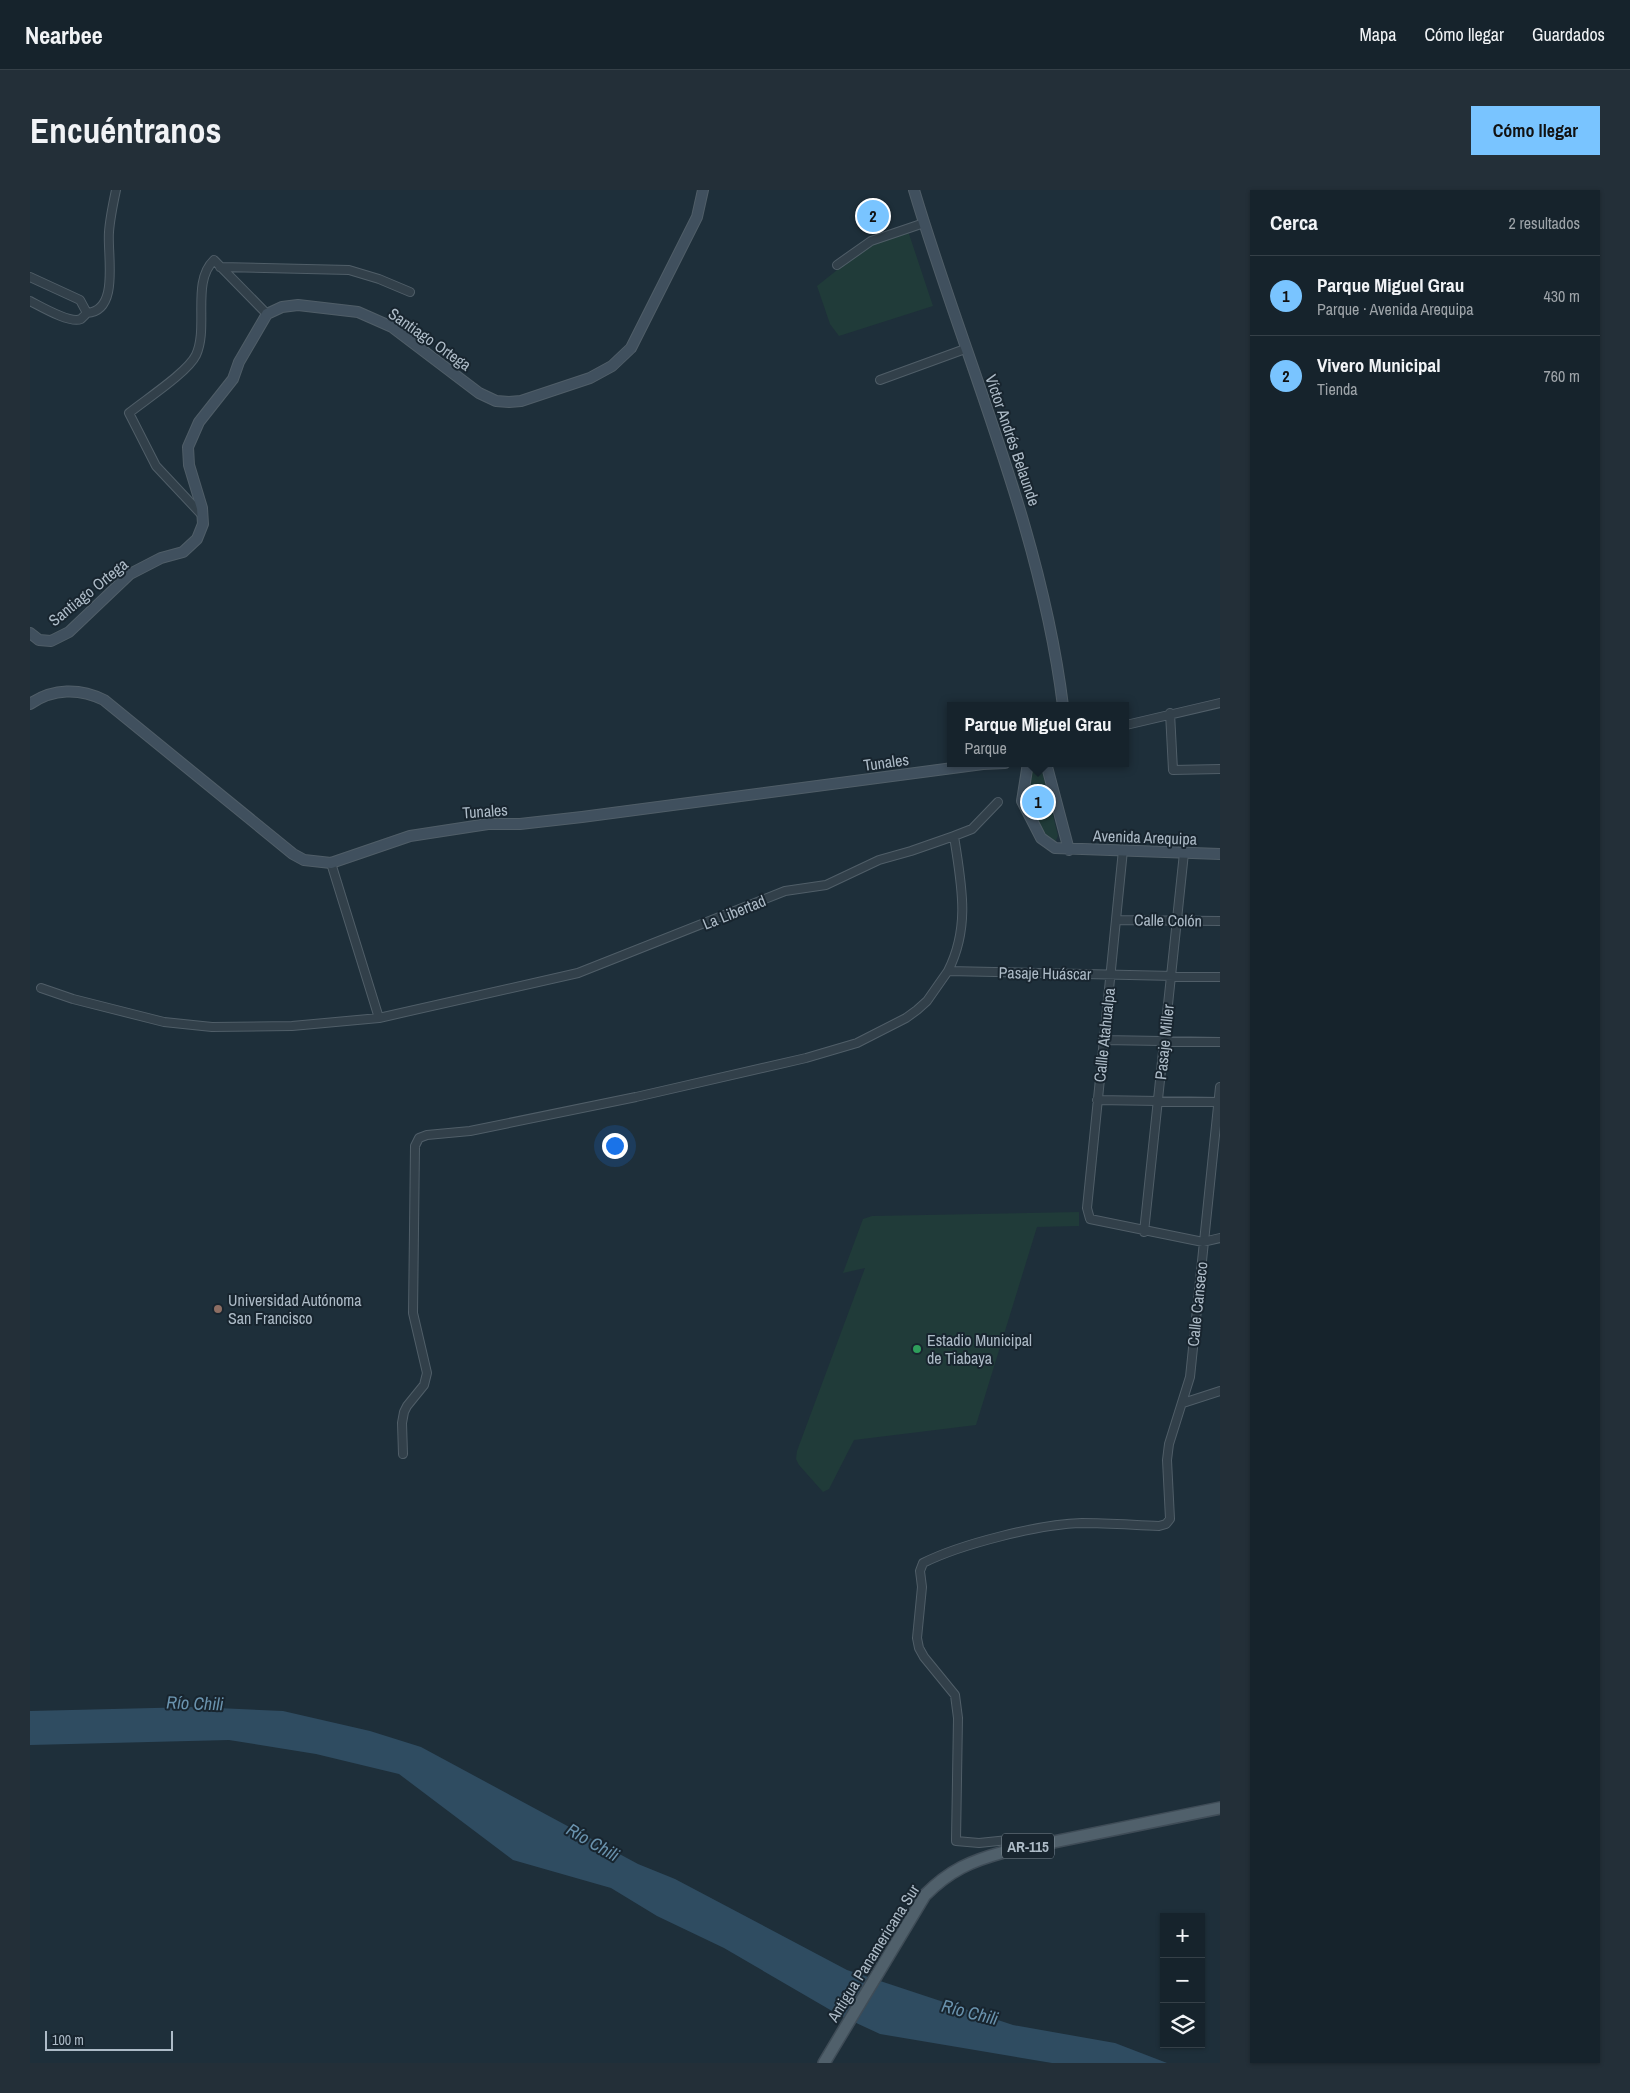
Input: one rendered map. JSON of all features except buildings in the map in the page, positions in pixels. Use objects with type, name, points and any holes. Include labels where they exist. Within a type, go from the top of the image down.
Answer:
[{"type":"main road","name":"Antigua Panamericana Sur","points":[[826,2061],[925,1895],[946,1875],[974,1860],[1039,1844],[1220,1808]]},
{"type":"street","points":[[30,301],[74,320],[81,319],[87,313],[98,310],[106,301],[109,286],[109,232],[116,190]]},
{"type":"street","name":"Santiago Ortega","points":[[30,632],[39,640],[51,641],[68,632],[130,574],[161,558],[183,552],[197,539],[203,524],[189,465],[188,447],[199,422],[233,379],[239,362],[267,314],[282,307],[298,305],[358,312],[392,327],[479,392],[496,401],[521,401],[590,378],[612,366],[631,348],[698,217],[703,190]]},
{"type":"street","name":"Víctor Andrés Belaunde","points":[[914,190],[1028,531],[1060,678],[1063,702]]},
{"type":"street","points":[[837,265],[871,241],[924,224]]},
{"type":"street","points":[[202,515],[156,466],[135,427],[130,413],[183,370],[196,356],[199,343],[203,279],[207,266],[214,260],[267,314]]},
{"type":"street","points":[[220,267],[349,270],[379,279],[410,292]]},
{"type":"street","points":[[30,277],[80,300],[87,313]]},
{"type":"street","points":[[880,380],[966,349]]},
{"type":"street","name":"Tunales","points":[[30,704],[50,694],[66,692],[80,692],[104,700],[293,854],[304,860],[331,863],[410,836],[474,825],[520,824],[582,818],[961,767]]},
{"type":"street","points":[[1129,724],[1220,703]]},
{"type":"street","points":[[1170,714],[1174,770],[1220,770]]},
{"type":"street","name":"Avenida Arequipa","points":[[1027,767],[1022,797],[1041,838],[1054,848],[1220,854]]},
{"type":"street","name":"Avenida Arequipa","points":[[1047,767],[1069,850]]},
{"type":"street","name":"La Libertad","points":[[40,988],[58,995],[164,1022],[212,1027],[292,1026],[379,1018],[578,973],[785,891],[797,888],[826,886],[879,860],[972,830],[998,802]]},
{"type":"street","points":[[403,1454],[402,1423],[404,1412],[424,1385],[427,1373],[414,1313],[415,1146],[419,1138],[427,1135],[470,1130],[636,1097],[806,1058],[857,1043],[906,1018],[927,1001],[948,971],[958,947],[964,910],[954,836]]},
{"type":"street","name":"Callle Atahualpa","points":[[1123,850],[1087,1208],[1090,1219],[1144,1232]]},
{"type":"street","name":"Pasaje Miller","points":[[1144,1232],[1184,852]]},
{"type":"street","points":[[331,863],[379,1018]]},
{"type":"street","name":"Calle Colón","points":[[1116,920],[1220,921]]},
{"type":"street","name":"Pasaje Huáscar","points":[[948,971],[1220,977]]},
{"type":"street","points":[[1103,1040],[1220,1042]]},
{"type":"street","name":"Calle Canseco","points":[[1039,1844],[1018,1839],[979,1843],[956,1841],[958,1718],[955,1695],[924,1658],[919,1648],[917,1638],[922,1587],[920,1571],[923,1563],[981,1542],[1046,1527],[1081,1523],[1159,1526],[1166,1524],[1170,1519],[1167,1460],[1169,1444],[1190,1377],[1220,1087]]},
{"type":"street","points":[[1097,1100],[1219,1102]]},
{"type":"street","points":[[1144,1232],[1203,1242],[1220,1238]]},
{"type":"street","points":[[1183,1403],[1220,1391]]},
{"type":"green space","points":[[908,231],[933,306],[839,336],[830,324],[817,286],[871,243]]},
{"type":"green space","points":[[1034,767],[1042,771],[1058,836],[1055,842],[1047,840],[1025,799],[1029,769]]},
{"type":"green space","name":"Estadio Municipal de Tiabaya","points":[[1079,1212],[1079,1226],[1037,1227],[976,1425],[854,1440],[829,1489],[823,1492],[799,1465],[796,1459],[797,1451],[865,1268],[843,1273],[863,1219],[872,1216]]},
{"type":"water","name":"Río Chili","points":[[195,1707],[283,1711],[370,1731],[421,1747],[638,1864],[675,1879],[847,1970],[1013,2025],[1115,2043],[1167,2063],[1052,2063],[880,2034],[839,2015],[724,1948],[657,1916],[611,1888],[513,1860],[399,1774],[316,1754],[229,1740],[30,1745],[30,1711]]},
{"type":"place","name":"Vivero Municipal","points":[[873,216]]},
{"type":"place","name":"Parque Miguel Grau","points":[[1038,802]]},
{"type":"place","name":"Universidad Autónoma San Francisco","points":[[218,1309]]},
{"type":"place","name":"Estadio Municipal de Tiabaya","points":[[917,1349]]}]
